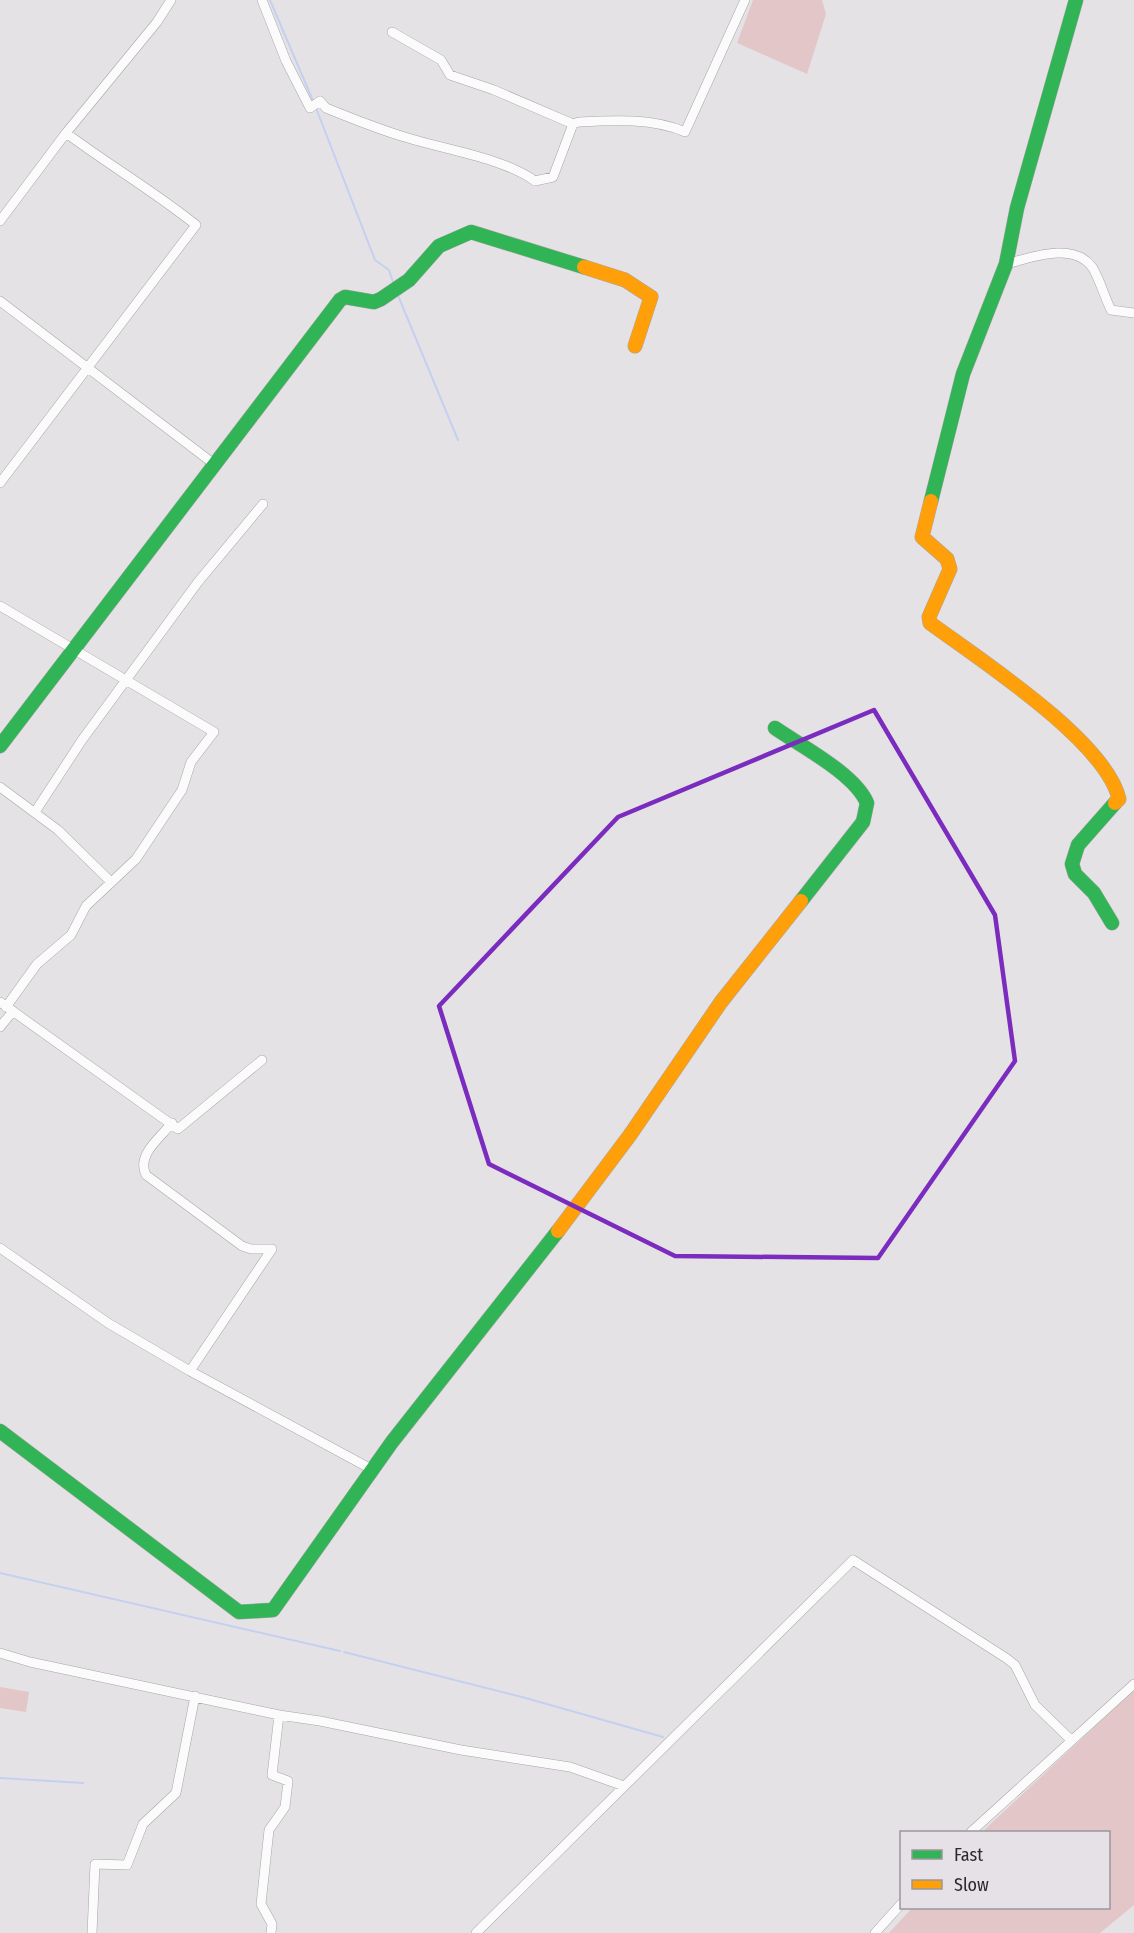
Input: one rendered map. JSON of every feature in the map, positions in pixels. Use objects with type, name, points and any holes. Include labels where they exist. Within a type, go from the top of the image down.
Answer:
[{"type":"street","points":[[0,221],[66,133],[157,22],[171,0]]},
{"type":"street","points":[[262,0],[286,61],[309,108],[320,102],[326,108],[379,129],[524,172],[536,181],[553,177],[573,124]]},
{"type":"street","points":[[392,32],[441,60],[450,75],[494,90],[573,124],[622,121],[672,126],[685,132],[745,0]]},
{"type":"street","points":[[1076,0],[1017,208],[1006,264],[963,374],[922,537],[947,559],[950,569],[928,621],[1066,724],[1116,785],[1119,799],[1078,845],[1072,864],[1075,874],[1094,893],[1112,923]]},
{"type":"street","points":[[0,483],[196,225],[156,194],[111,166],[66,133]]},
{"type":"street","points":[[0,746],[335,303],[345,297],[374,302],[397,289],[419,271],[439,246],[471,232],[625,280],[651,297],[635,346]]},
{"type":"street","points":[[1006,264],[1037,255],[1075,256],[1088,262],[1094,268],[1111,310],[1134,313]]},
{"type":"street","points":[[0,301],[214,464]]},
{"type":"street","points":[[35,812],[82,740],[128,681],[198,582],[263,504]]},
{"type":"street","points":[[0,606],[214,732],[191,762],[182,790],[136,858],[86,906],[71,935],[32,971],[6,1007],[0,1027]]},
{"type":"street","points":[[0,1431],[239,1612],[273,1610],[372,1470],[514,1290],[630,1135],[721,1002],[863,822],[867,805],[862,794],[827,765],[775,728]]},
{"type":"street","points":[[0,787],[80,849],[111,882]]},
{"type":"street","points":[[6,1007],[178,1129],[262,1060]]},
{"type":"street","points":[[172,1123],[144,1156],[143,1168],[147,1175],[242,1246],[251,1249],[272,1249],[190,1371]]},
{"type":"street","points":[[0,1248],[74,1302],[190,1371],[372,1470]]},
{"type":"street","points":[[476,1933],[853,1560],[1015,1665],[1035,1705],[1071,1740]]},
{"type":"street","points":[[0,1653],[30,1662],[279,1715],[320,1721],[461,1750],[570,1767],[624,1786]]},
{"type":"street","points":[[974,1831],[1134,1684]]},
{"type":"street","points":[[93,1933],[95,1864],[127,1865],[143,1824],[176,1794],[195,1696]]},
{"type":"street","points":[[271,1933],[272,1924],[261,1904],[268,1830],[285,1807],[288,1781],[272,1775],[279,1715]]},
{"type":"street","points":[[875,1933],[900,1905]]},
{"type":"highlighted area","points":[[874,710],[995,915],[1015,1061],[878,1258],[675,1256],[489,1164],[439,1006],[618,817]]},
{"type":"shaded area","points":[[753,0],[822,0],[826,14],[807,74],[737,43]]},
{"type":"shaded area","points":[[0,1687],[29,1692],[26,1712],[0,1708]]},
{"type":"shaded area","points":[[1134,1690],[1134,1905],[1100,1933],[889,1933],[911,1909],[1110,1909],[1110,1831],[983,1831]]},
{"type":"waterway","points":[[270,0],[314,103]]},
{"type":"waterway","points":[[316,108],[375,260],[389,270],[394,285]]},
{"type":"waterway","points":[[397,293],[458,440]]},
{"type":"waterway","points":[[0,1573],[340,1651]]},
{"type":"waterway","points":[[344,1652],[522,1697],[663,1737]]},
{"type":"waterway","points":[[0,1778],[83,1783]]},
{"type":"traffic: fast","points":[[931,501],[963,374],[1006,264],[1017,208],[1076,0]]},
{"type":"traffic: fast","points":[[0,746],[340,300],[345,297],[374,302],[381,299],[409,280],[439,246],[471,232],[584,267]]},
{"type":"traffic: fast","points":[[775,728],[839,771],[861,792],[867,803],[863,822],[801,901]]},
{"type":"traffic: fast","points":[[1112,923],[1094,893],[1075,874],[1072,864],[1078,845],[1115,803]]},
{"type":"traffic: fast","points":[[0,1431],[239,1612],[273,1610],[392,1442],[558,1231]]},
{"type":"traffic: slow","points":[[584,267],[625,280],[651,297],[635,346]]},
{"type":"traffic: slow","points":[[931,501],[922,537],[947,559],[950,569],[929,617],[930,623],[1008,679],[1066,727],[1091,752],[1109,776],[1119,799],[1115,803]]},
{"type":"traffic: slow","points":[[558,1231],[630,1135],[721,1002],[801,901]]}]
